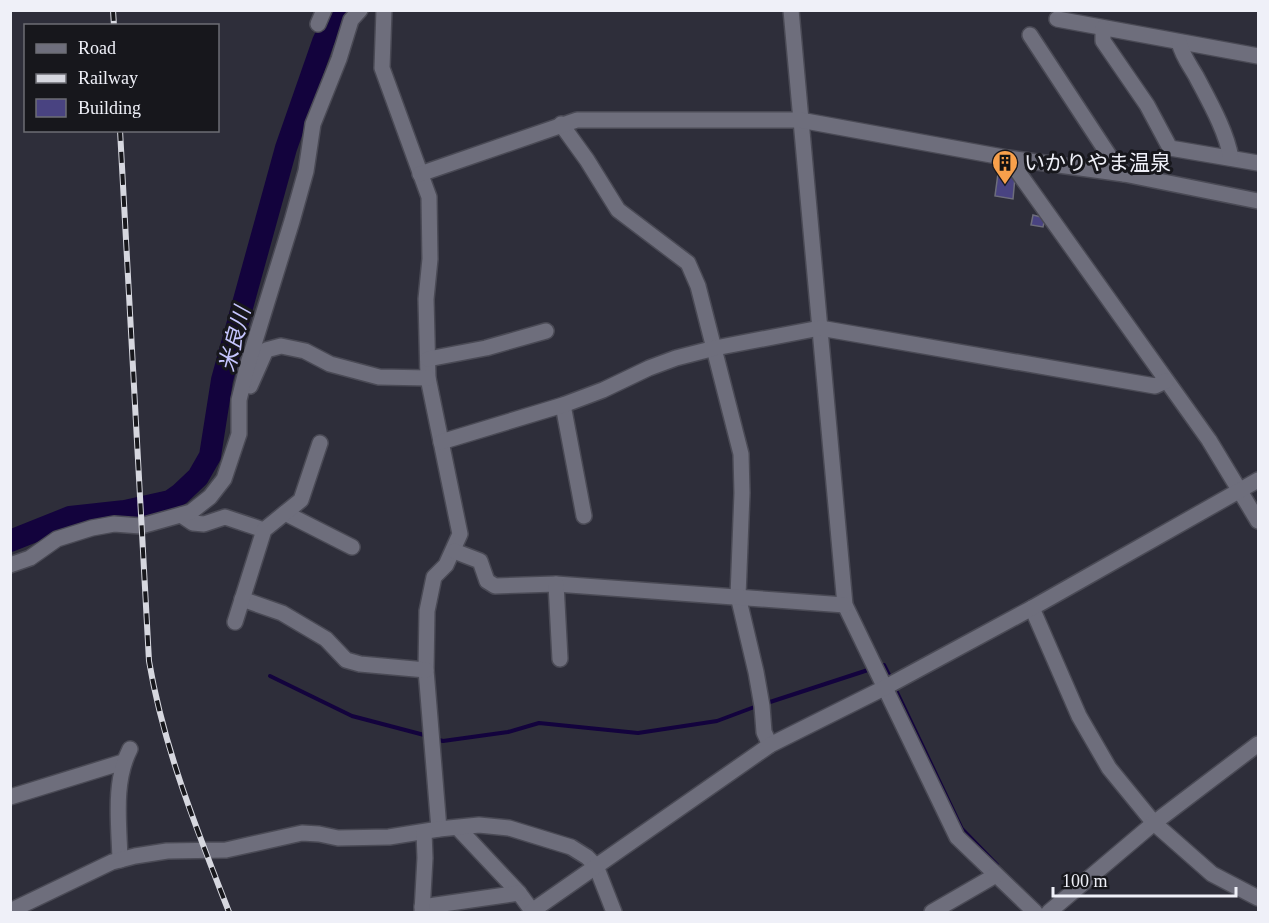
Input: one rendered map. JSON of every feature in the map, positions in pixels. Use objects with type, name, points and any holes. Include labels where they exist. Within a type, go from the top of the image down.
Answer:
[{"type":"street","points":[[10,565],[30,558],[57,539],[92,528],[114,524],[141,526],[191,512],[210,498],[224,479],[239,434],[239,400],[256,333],[284,251],[306,171],[313,124],[339,59],[351,20],[360,10]]},
{"type":"street","points":[[384,10],[382,68],[429,197],[430,259],[426,299],[428,378],[460,534],[446,565],[434,577],[426,611],[426,670],[439,829]]},
{"type":"street","points":[[791,10],[845,605],[957,837],[1035,912]]},
{"type":"street","points":[[1057,19],[1258,56]]},
{"type":"street","points":[[1103,28],[1103,41],[1147,105],[1170,148],[1258,163]]},
{"type":"street","points":[[1030,35],[1112,160],[1124,174]]},
{"type":"street","points":[[1179,42],[1182,55],[1194,74],[1228,143],[1231,158]]},
{"type":"street","points":[[420,174],[578,120],[800,120],[1008,158],[1124,174],[1258,201]]},
{"type":"street","points":[[561,124],[618,210],[688,262],[698,286],[741,454],[742,493],[738,596],[756,672],[764,732],[770,745]]},
{"type":"street","points":[[1008,158],[1209,440],[1258,521]]},
{"type":"street","points":[[441,442],[563,405],[676,358],[715,348],[820,328],[1155,386],[1166,381]]},
{"type":"street","points":[[428,359],[486,348],[546,332]]},
{"type":"street","points":[[239,400],[252,382],[266,350],[281,346],[305,351],[330,364],[379,376],[428,378]]},
{"type":"street","points":[[563,405],[584,516]]},
{"type":"street","points":[[235,622],[264,530],[302,500],[320,443]]},
{"type":"street","points":[[458,828],[519,893],[532,912],[770,745],[884,688],[1032,608],[1258,480]]},
{"type":"street","points":[[285,513],[352,547]]},
{"type":"street","points":[[182,515],[194,523],[204,524],[225,517],[264,530]]},
{"type":"street","points":[[454,551],[480,561],[487,580],[495,586],[556,584],[845,605]]},
{"type":"street","points":[[556,584],[560,659]]},
{"type":"street","points":[[242,599],[282,613],[326,639],[346,660],[360,664],[426,670]]},
{"type":"street","points":[[1032,608],[1079,716],[1109,768],[1154,824],[1212,874],[1258,898]]},
{"type":"street","points":[[1049,912],[1154,824],[1258,744]]},
{"type":"street","points":[[10,797],[126,756],[118,800],[120,860]]},
{"type":"street","points":[[10,911],[120,860],[167,851],[226,850],[302,833],[338,838],[389,837],[479,825],[509,828],[571,847],[587,857],[596,866],[614,912]]},
{"type":"street","points":[[424,832],[422,910],[519,893]]},
{"type":"street","points":[[932,912],[996,875]]},
{"type":"building","name":"いかりやま温泉","points":[[999,166],[1009,168],[1015,177],[1013,199],[995,196]]},
{"type":"building","points":[[1033,215],[1045,218],[1043,227],[1031,225]]},
{"type":"waterway","name":"米良川","points":[[10,541],[70,517],[125,511],[170,501],[198,477],[210,456],[222,380],[286,148],[323,42],[338,10]]},
{"type":"waterway","points":[[878,667],[884,665],[891,679]]},
{"type":"waterway","points":[[767,703],[871,669]]},
{"type":"waterway","points":[[270,676],[352,716],[428,736]]},
{"type":"waterway","points":[[894,686],[962,829],[997,865]]},
{"type":"waterway","points":[[435,739],[443,741],[508,732],[539,723],[638,733],[717,721],[757,706]]},
{"type":"railway","points":[[113,10],[114,24]]},
{"type":"railway","points":[[120,132],[149,661],[155,694],[172,757],[229,912]]},
{"type":"place","name":"いかりやま温泉","points":[[1005,186]]}]
